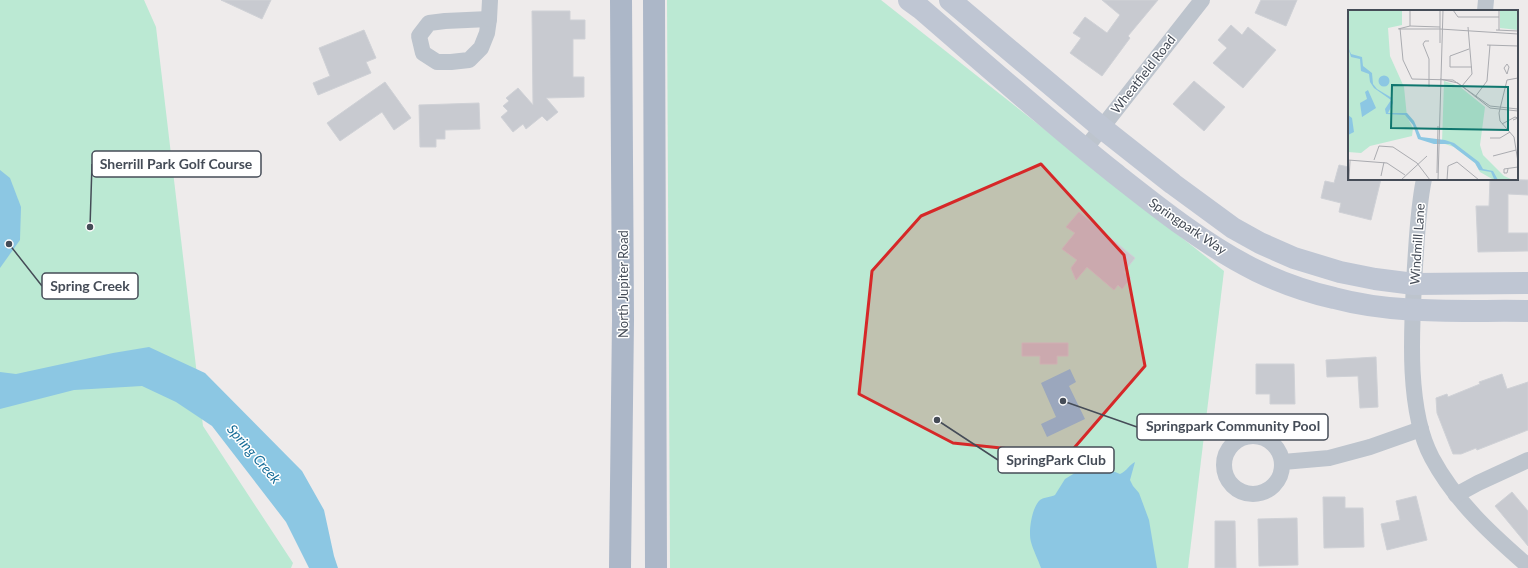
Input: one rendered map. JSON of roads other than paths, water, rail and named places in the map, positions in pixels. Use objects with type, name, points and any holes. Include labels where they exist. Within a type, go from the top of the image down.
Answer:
[{"type":"main road","name":"North Jupiter Road","points":[[620,568],[623,320],[621,0]]},
{"type":"main road","points":[[654,0],[656,568]]},
{"type":"main road","points":[[623,320],[654,320]]},
{"type":"street","points":[[489,20],[490,0]]},
{"type":"street","name":"Springpark Way","points":[[950,0],[1102,128],[1173,184],[1233,228],[1260,243],[1294,258],[1340,272],[1375,279],[1414,284],[1528,283]]},
{"type":"street","name":"Wheatfield Road","points":[[1085,149],[1202,0]]},
{"type":"street","points":[[1485,10],[1486,0]]},
{"type":"street","name":"Springpark Way","points":[[918,3],[1085,149],[1159,207],[1194,232],[1257,271],[1295,287],[1335,299],[1372,306],[1412,310],[1528,311]]},
{"type":"street","name":"Windmill Lane","points":[[1424,180],[1419,201],[1412,310],[1413,388],[1421,429],[1431,457],[1456,495],[1483,525],[1528,566]]},
{"type":"street","points":[[1283,462],[1306,461],[1336,456],[1370,447],[1421,429]]},
{"type":"street","points":[[1456,495],[1528,460]]},
{"type":"water","points":[[0,170],[10,178],[21,207],[20,240],[0,268]]},
{"type":"water","points":[[149,347],[205,373],[302,471],[324,510],[338,568],[309,568],[286,522],[212,426],[176,402],[142,386],[74,390],[0,409],[0,372],[16,374],[113,353]]},
{"type":"water","points":[[1070,369],[1076,382],[1069,386],[1085,419],[1047,437],[1041,424],[1056,417],[1041,383]]},
{"type":"water","points":[[1135,462],[1130,480],[1139,493],[1149,520],[1157,568],[1041,568],[1030,537],[1031,520],[1037,503],[1043,498],[1055,495],[1065,479],[1088,465],[1098,465],[1120,474]]},
{"type":"place","name":"Sherrill Park Golf Course","points":[[90,227]]},
{"type":"place","name":"Spring Creek","points":[[9,244]]},
{"type":"place","name":"Springpark Community Pool","points":[[1063,401]]},
{"type":"place","name":"SpringPark Club","points":[[937,420]]}]
